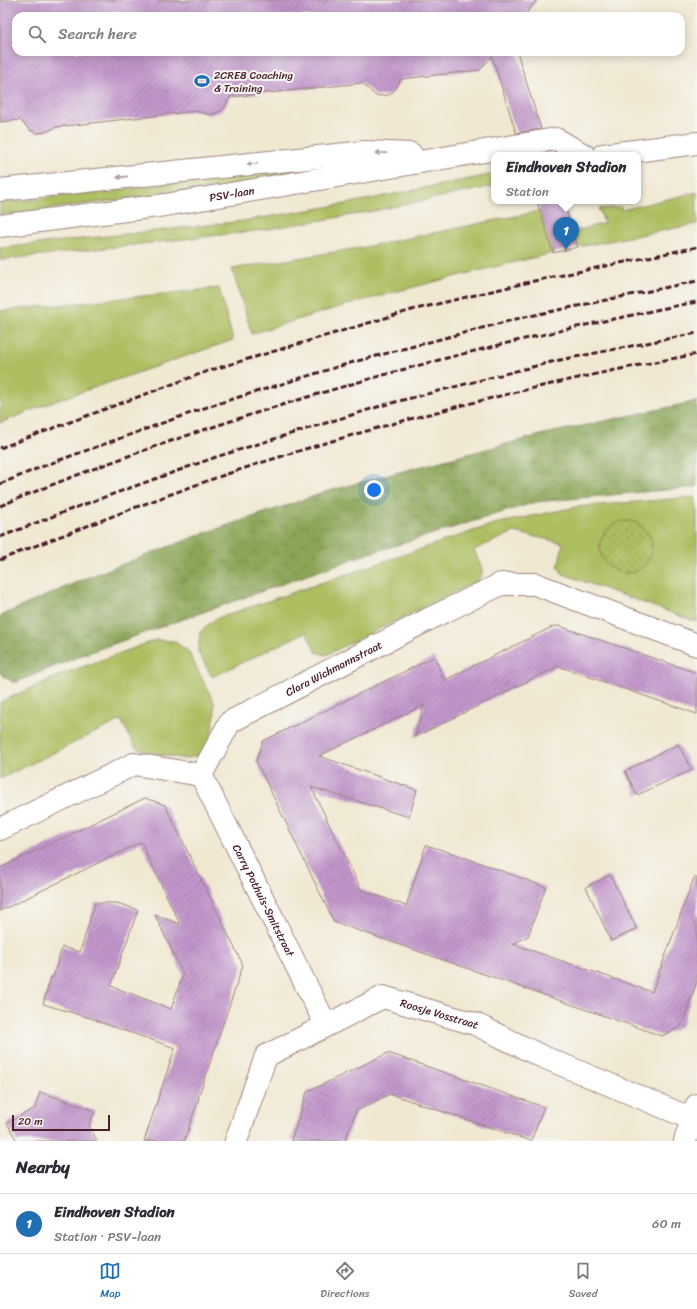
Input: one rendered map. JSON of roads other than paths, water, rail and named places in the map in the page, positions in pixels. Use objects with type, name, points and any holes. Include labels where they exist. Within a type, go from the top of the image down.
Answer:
[{"type":"street","name":"PSV-laan","points":[[0,226],[165,205],[556,139],[579,152]]},
{"type":"street","points":[[626,152],[697,143]]},
{"type":"street","name":"PSV-laan","points":[[0,190],[365,152],[462,155]]},
{"type":"street","name":"Clara Wichmannstraat","points":[[201,774],[230,722],[427,620],[501,584],[535,584],[697,645]]},
{"type":"street","points":[[0,829],[134,764],[201,774]]},
{"type":"street","name":"Carry Pothuis-Smitstraat","points":[[201,774],[326,1025]]},
{"type":"street","name":"Roosje Vosstraat","points":[[236,1141],[266,1056],[383,997],[475,1024],[541,1056],[695,1115]]},
{"type":"street","points":[[685,1141],[695,1115]]},
{"type":"railway","points":[[0,448],[208,371],[412,310],[534,281],[697,247]]},
{"type":"railway","points":[[0,484],[46,465],[210,406],[350,363],[520,318],[697,281]]},
{"type":"railway","points":[[0,506],[95,468],[143,451],[240,418],[338,388],[549,333],[697,302]]},
{"type":"railway","points":[[0,537],[77,507],[216,457],[384,405],[555,361],[697,333]]},
{"type":"railway","points":[[0,560],[194,486],[306,449],[416,417],[528,389],[697,354]]},
{"type":"place","name":"2CRE8 Coaching & Training","points":[[202,81]]},
{"type":"place","name":"Eindhoven Stadion","points":[[566,250]]}]
